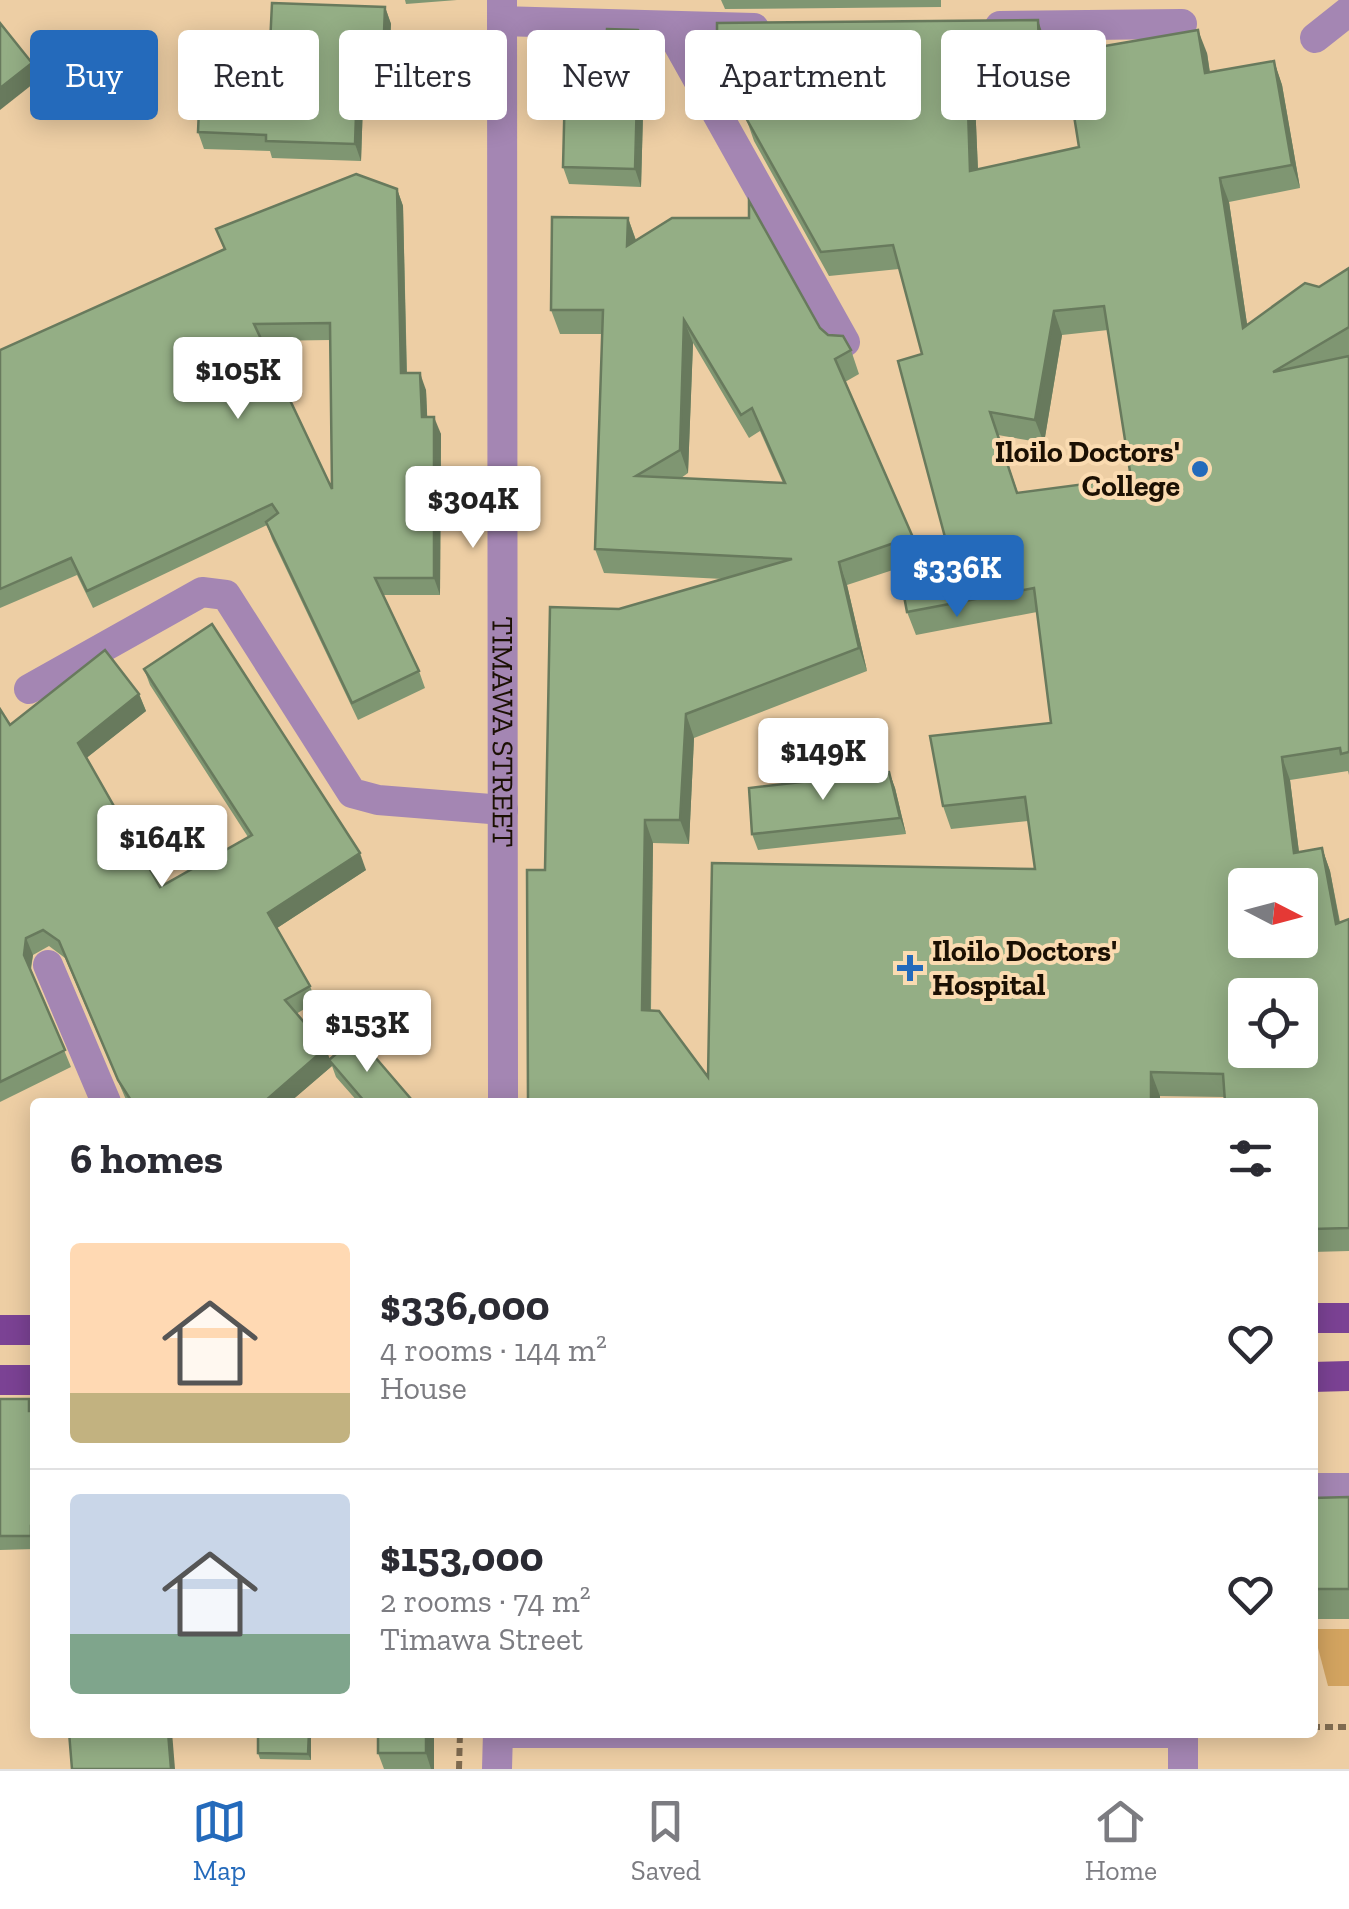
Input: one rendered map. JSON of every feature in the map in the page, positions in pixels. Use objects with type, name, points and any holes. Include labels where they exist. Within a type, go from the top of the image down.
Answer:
[{"type":"main road","points":[[1318,1318],[1349,1318]]},
{"type":"main road","points":[[0,1330],[30,1330]]},
{"type":"main road","points":[[1318,1377],[1349,1376]]},
{"type":"main road","points":[[0,1380],[30,1380]]},
{"type":"street","points":[[502,11],[668,28],[787,27]]},
{"type":"street","name":"TIMAWA STREET","points":[[502,11],[503,1098]]},
{"type":"street","points":[[1315,38],[1349,11]]},
{"type":"street","points":[[965,26],[1182,24]]},
{"type":"street","points":[[668,28],[845,342]]},
{"type":"street","points":[[29,689],[202,592],[216,590],[226,595],[352,792],[378,800],[503,810]]},
{"type":"street","points":[[48,966],[104,1098]]},
{"type":"street","points":[[1318,1488],[1349,1488]]},
{"type":"street","points":[[497,1769],[498,1738]]},
{"type":"street","points":[[1183,1738],[1183,1769]]},
{"type":"path","points":[[1318,1727],[1349,1727]]},
{"type":"path","points":[[459,1769],[460,1738]]},
{"type":"shaded area","points":[[1318,1629],[1349,1629],[1349,1686],[1328,1686],[1318,1648]]},
{"type":"building","points":[[272,3],[385,7],[384,30],[339,30],[339,120],[356,120],[355,144],[266,141],[266,135],[198,132],[199,120],[319,120],[319,30],[271,30]]},
{"type":"building","points":[[1038,20],[1038,30],[941,30],[941,120],[968,120],[970,171],[1079,147],[1075,120],[1106,120],[1106,46],[1198,30],[1205,73],[1274,61],[1292,165],[1220,178],[1243,328],[1305,283],[1319,287],[1349,268],[1349,327],[1273,372],[1349,356],[1349,752],[1341,754],[1340,748],[1282,757],[1294,853],[1322,848],[1336,924],[1349,919],[1349,1228],[1318,1229],[1318,1098],[1225,1098],[1223,1074],[1151,1072],[1151,1098],[528,1098],[527,870],[545,870],[550,607],[619,609],[792,559],[595,549],[603,310],[551,310],[552,217],[628,218],[627,246],[672,218],[749,218],[749,201],[820,328],[828,335],[843,336],[851,350],[835,359],[925,565],[950,556],[898,361],[922,354],[893,245],[821,252],[747,120],[921,120],[921,30],[717,30],[717,23]],"holes":[[[1104,306],[1131,478],[1017,493],[990,412],[1035,420],[1054,311]],[[684,320],[741,415],[752,408],[785,483],[636,476],[680,450]],[[894,543],[907,612],[1034,588],[1051,723],[930,736],[943,806],[1025,797],[1035,869],[712,863],[708,1077],[659,1011],[642,1010],[645,820],[680,820],[686,714],[859,648],[839,562]]]},
{"type":"building","points":[[0,23],[30,65],[0,88]]},
{"type":"building","points":[[564,120],[636,120],[635,169],[563,167]]},
{"type":"building","points":[[356,174],[397,189],[401,373],[420,373],[422,417],[434,417],[434,578],[375,578],[419,671],[352,703],[266,522],[278,513],[272,504],[87,591],[71,558],[0,589],[0,350],[225,249],[216,229]],"holes":[[[330,323],[332,489],[254,324]]]},
{"type":"building","points":[[212,624],[360,853],[268,913],[310,986],[285,1000],[326,1048],[269,1098],[129,1098],[118,1080],[59,941],[43,930],[26,938],[24,955],[65,1050],[0,1082],[0,709],[10,725],[105,650],[139,694],[78,743],[160,887],[252,835],[144,669]]},
{"type":"building","points":[[889,772],[900,818],[752,834],[749,788]]},
{"type":"building","points":[[357,1036],[410,1098],[362,1098],[329,1060]]},
{"type":"building","points":[[0,1399],[29,1399],[30,1536],[0,1536]]},
{"type":"building","points":[[1349,1497],[1349,1589],[1318,1589],[1318,1498]]},
{"type":"building","points":[[69,1738],[168,1738],[171,1769],[72,1769]]},
{"type":"building","points":[[258,1738],[309,1738],[308,1754],[258,1753]]},
{"type":"building","points":[[378,1738],[426,1738],[426,1753],[378,1753]]},
{"type":"place","name":"Iloilo Doctors' College","points":[[1200,469]]},
{"type":"place","name":"Iloilo Doctors' Hospital","points":[[910,968]]}]
